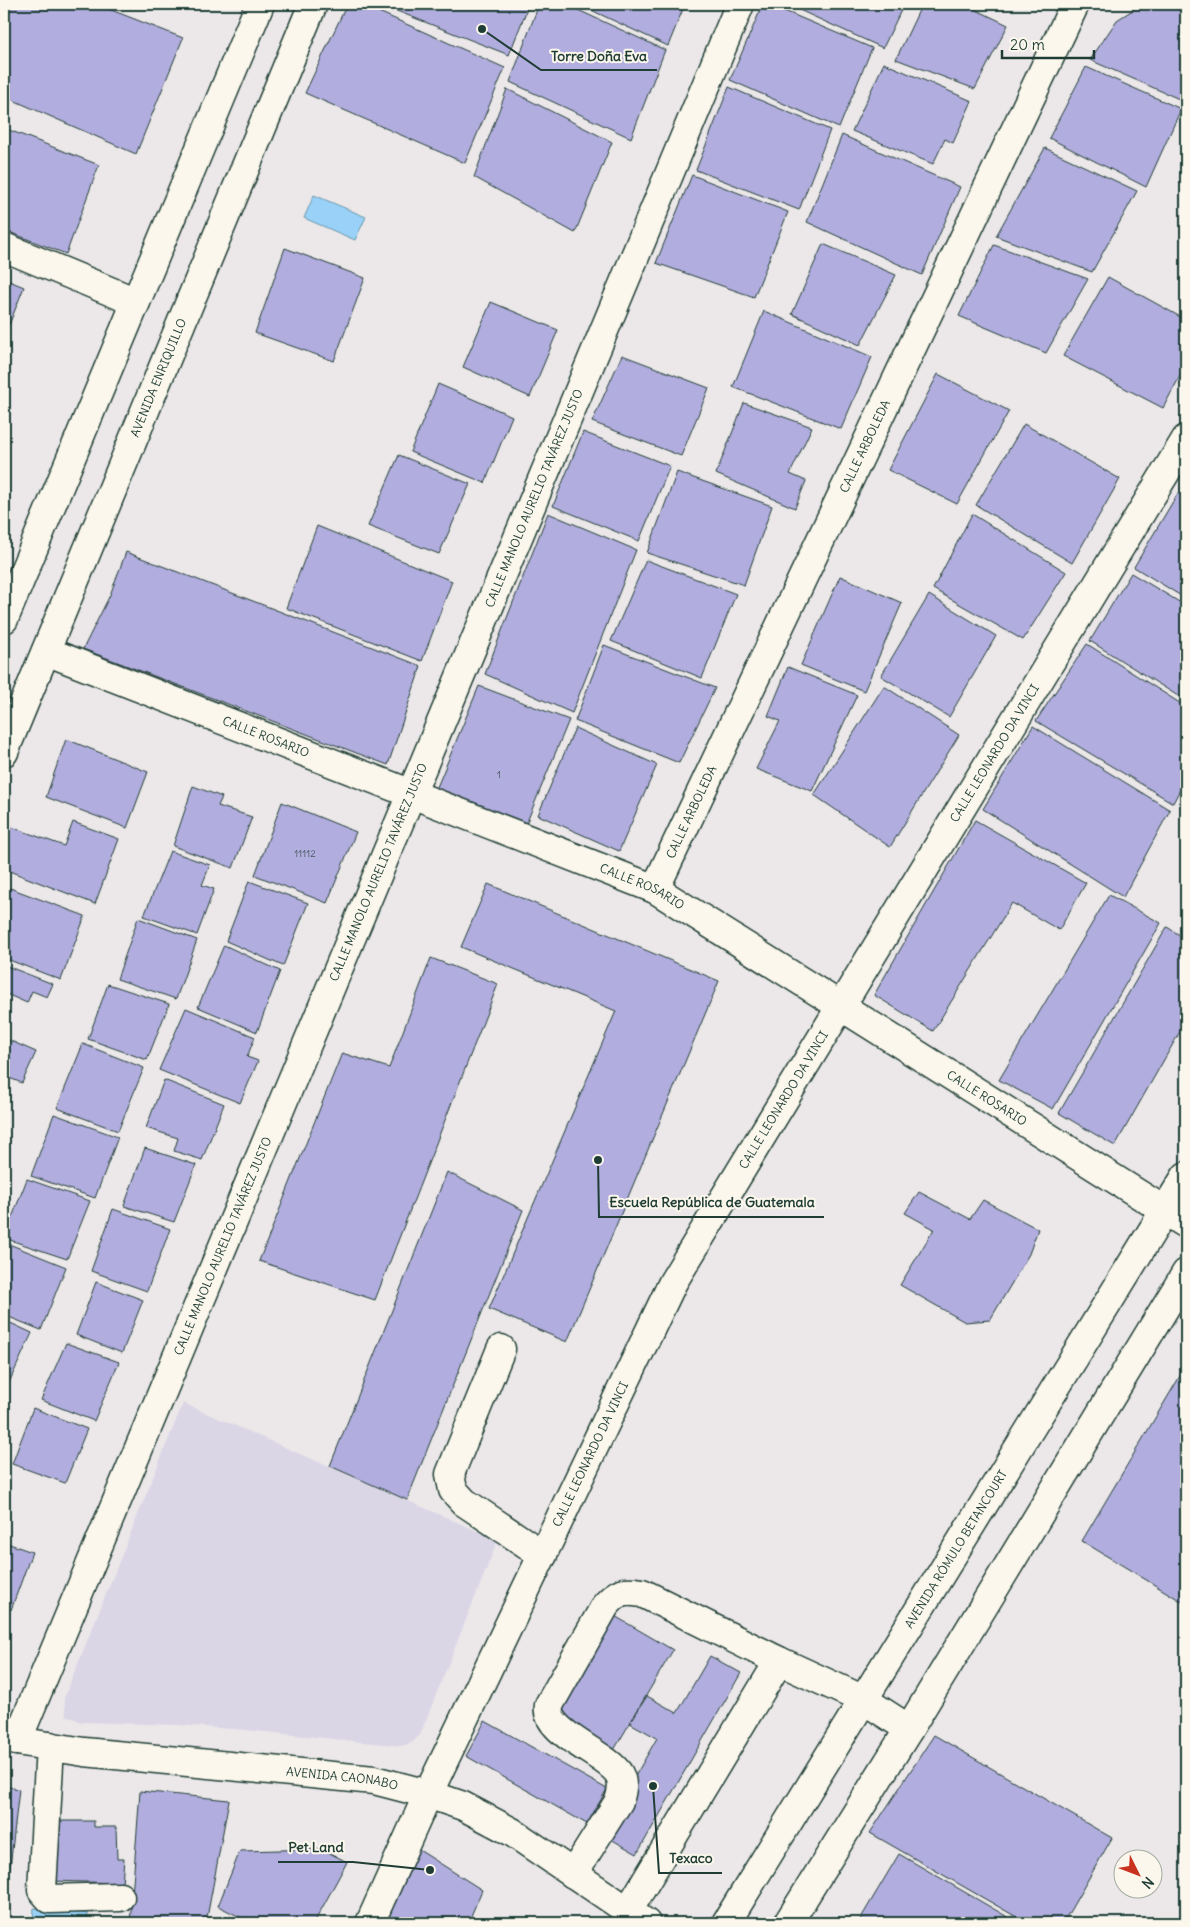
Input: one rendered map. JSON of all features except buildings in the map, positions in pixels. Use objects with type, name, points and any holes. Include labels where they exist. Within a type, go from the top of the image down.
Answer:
[{"type":"street","points":[[4,619],[260,4]]},
{"type":"street","name":"AVENIDA ENRIQUILLO","points":[[4,752],[313,4]]},
{"type":"street","name":"CALLE MANOLO AURELIO TAVÁREZ JUSTO","points":[[10,1739],[412,793],[740,4]]},
{"type":"street","name":"CALLE ARBOLEDA","points":[[655,889],[1075,4]]},
{"type":"street","points":[[4,247],[136,302]]},
{"type":"street","name":"CALLE LEONARDO DA VINCI","points":[[370,1923],[428,1794],[673,1282],[1186,439]]},
{"type":"street","name":"CALLE ROSARIO","points":[[46,651],[655,889],[1176,1217]]},
{"type":"street","name":"AVENIDA RÓMULO BETANCOURT","points":[[726,1923],[864,1700],[1176,1217],[1186,1176]]},
{"type":"street","points":[[788,1923],[909,1729],[1186,1272]]},
{"type":"street","points":[[501,1349],[450,1474],[453,1490],[464,1502],[543,1555]]},
{"type":"street","points":[[573,1874],[619,1801],[622,1789],[621,1779],[610,1765],[560,1729],[551,1720],[548,1711],[549,1705],[605,1606],[614,1596],[626,1590],[642,1593],[779,1661],[864,1700],[909,1729]]},
{"type":"street","points":[[637,1917],[779,1661]]},
{"type":"street","name":"AVENIDA CAONABO","points":[[10,1739],[84,1752],[374,1780],[428,1794],[463,1806],[512,1832],[637,1917]]},
{"type":"street","points":[[50,1746],[42,1890],[50,1899],[120,1897]]},
{"type":"shaded area","points":[[183,1403],[498,1540],[420,1735],[412,1743],[401,1746],[245,1730],[178,1725],[81,1722],[66,1715],[64,1698]]},
{"type":"water","points":[[314,195],[366,217],[355,240],[304,218]]},
{"type":"water","points":[[34,1908],[88,1914],[88,1923],[33,1923]]},
{"type":"place","name":"Torre Doña Eva","points":[[482,29]]},
{"type":"place","name":"Escuela República de Guatemala","points":[[598,1160]]},
{"type":"place","name":"Texaco","points":[[653,1786]]},
{"type":"place","name":"Pet Land","points":[[430,1870]]}]
